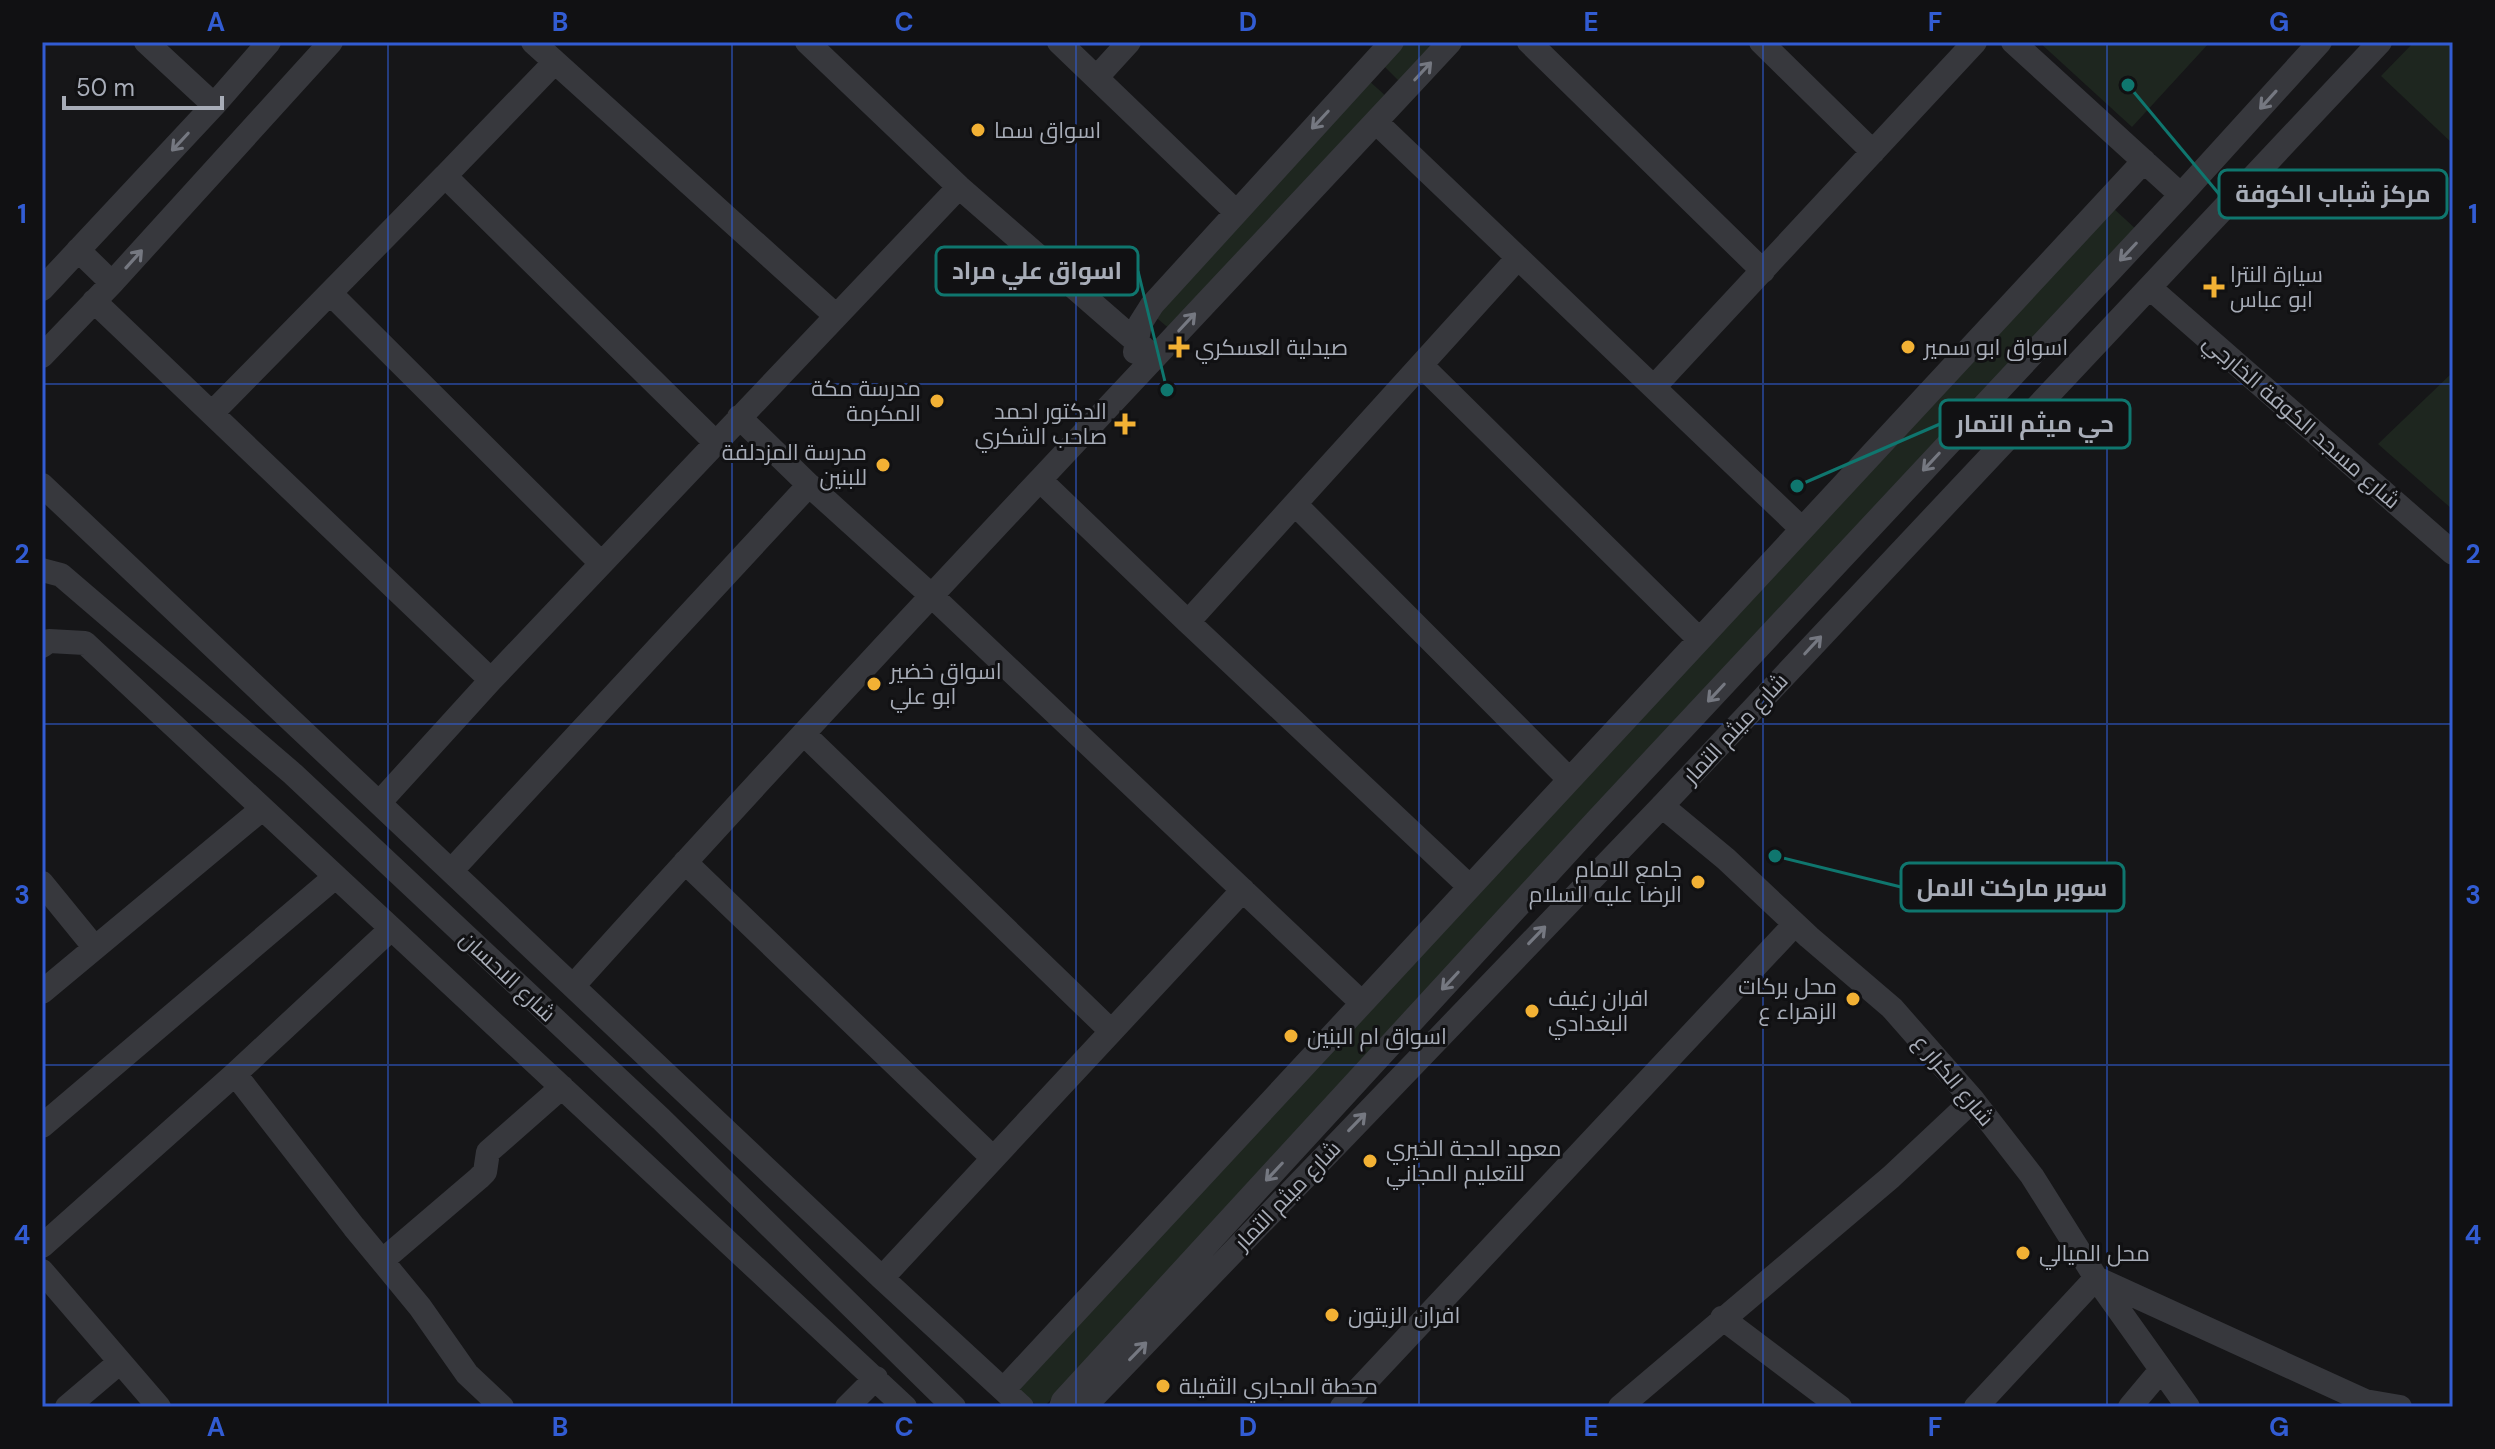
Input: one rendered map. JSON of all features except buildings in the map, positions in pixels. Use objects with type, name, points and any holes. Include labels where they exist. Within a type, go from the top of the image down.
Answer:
[{"type":"street","points":[[146,42],[214,105]]},
{"type":"street","points":[[42,289],[269,42]]},
{"type":"street","points":[[42,356],[331,42]]},
{"type":"street","points":[[533,42],[835,315]]},
{"type":"street","points":[[807,42],[959,187],[1145,349]]},
{"type":"street","points":[[1059,42],[1235,211]]},
{"type":"street","points":[[1097,77],[1129,42]]},
{"type":"street","points":[[1145,349],[1140,324],[1152,305],[1392,42]]},
{"type":"street","points":[[574,985],[1134,378],[1145,349],[1376,122],[1450,42]]},
{"type":"street","points":[[1529,42],[1763,271]]},
{"type":"street","points":[[1761,42],[1873,152]]},
{"type":"street","points":[[1654,387],[1975,42]]},
{"type":"street","points":[[2013,42],[2181,195]]},
{"type":"street","name":"شارع ميثم التمار","points":[[1061,1407],[1074,1389],[1597,820],[2320,42]]},
{"type":"street","name":"شارع ميثم التمار","points":[[1084,1407],[1662,806],[2380,42]]},
{"type":"street","points":[[213,412],[555,62]]},
{"type":"street","points":[[1369,66],[1399,97]]},
{"type":"street","points":[[1376,122],[1802,529]]},
{"type":"street","points":[[1004,1389],[2144,161]]},
{"type":"street","points":[[445,176],[715,442]]},
{"type":"street","points":[[380,802],[601,563],[959,187]]},
{"type":"street","points":[[78,250],[112,283]]},
{"type":"street","points":[[1188,622],[1517,259]]},
{"type":"street","name":"شارع مسجد الكوفة الخارجي","points":[[2150,288],[2453,553]]},
{"type":"street","points":[[330,293],[601,563]]},
{"type":"street","points":[[94,301],[491,680]]},
{"type":"street","points":[[1421,365],[1699,639]]},
{"type":"street","points":[[739,417],[1362,1003]]},
{"type":"street","points":[[1041,481],[1470,887]]},
{"type":"street","points":[[42,485],[1022,1407]]},
{"type":"street","points":[[452,870],[809,485]]},
{"type":"street","points":[[1295,504],[1569,779]]},
{"type":"street","name":"شارع الاحسان","points":[[42,570],[61,575],[293,774],[661,1119],[954,1407]]},
{"type":"street","points":[[42,646],[49,641],[85,643],[905,1407]]},
{"type":"street","points":[[804,734],[1111,1031]]},
{"type":"street","name":"شارع الكرار ع","points":[[1662,806],[1726,859],[1892,1008],[1973,1100],[2032,1176],[2096,1278],[2188,1407]]},
{"type":"street","points":[[42,992],[262,809]]},
{"type":"street","points":[[685,862],[993,1158]]},
{"type":"street","points":[[42,1126],[335,877]]},
{"type":"street","points":[[42,883],[95,948]]},
{"type":"street","points":[[882,1278],[1243,890]]},
{"type":"street","points":[[1342,1407],[1795,924]]},
{"type":"street","points":[[42,1246],[235,1074],[391,929]]},
{"type":"street","points":[[235,1074],[383,1260],[467,1374],[502,1407]]},
{"type":"street","points":[[383,1260],[479,1178],[485,1172],[488,1152],[562,1087]]},
{"type":"street","points":[[1620,1407],[1891,1177],[1973,1100]]},
{"type":"street","points":[[42,1271],[159,1407]]},
{"type":"street","points":[[1988,1403],[2096,1278],[2365,1401],[2400,1407]]},
{"type":"street","points":[[1722,1318],[1840,1407]]},
{"type":"street","points":[[67,1407],[120,1362]]},
{"type":"street","points":[[2130,1407],[2161,1370]]},
{"type":"street","points":[[847,1407],[876,1378]]},
{"type":"shaded area","points":[[1401,42],[1442,42],[1402,84],[1381,63]]},
{"type":"shaded area","points":[[2039,42],[2210,42],[2132,127]]},
{"type":"shaded area","points":[[2414,42],[2453,42],[2453,144],[2381,76]]},
{"type":"shaded area","points":[[1367,79],[1387,97],[1172,331],[1152,314]]},
{"type":"shaded area","points":[[2112,207],[2138,231],[1044,1407],[1038,1407],[1015,1386]]},
{"type":"shaded area","points":[[2453,372],[2453,510],[2378,444]]},
{"type":"place","name":"مركز شباب الكوفة","points":[[2128,85]]},
{"type":"place","name":"اسواق سما","points":[[978,130]]},
{"type":"place","name":"سيارة النترا ابو عباس","points":[[2214,287]]},
{"type":"place","name":"صيدلية العسكري","points":[[1179,347]]},
{"type":"place","name":"اسواق ابو سمير","points":[[1908,347]]},
{"type":"place","name":"اسواق علي مراد","points":[[1167,390]]},
{"type":"place","name":"مدرسة مكة المكرمة","points":[[937,401]]},
{"type":"place","name":"الدكتور احمد صاحب الشكري","points":[[1125,424]]},
{"type":"place","name":"مدرسة المزدلفة للبنين","points":[[883,465]]},
{"type":"place","name":"حي ميثم التمار","points":[[1797,486]]},
{"type":"place","name":"اسواق خضير ابو علي","points":[[874,684]]},
{"type":"place","name":"سوبر ماركت الامل","points":[[1775,856]]},
{"type":"place","name":"جامع الامام الرضا عليه السلام","points":[[1698,882]]},
{"type":"place","name":"محل بركات الزهراء ع","points":[[1853,999]]},
{"type":"place","name":"افران رغيف البغدادي","points":[[1532,1011]]},
{"type":"place","name":"اسواق ام البنين","points":[[1291,1036]]},
{"type":"place","name":"معهد الحجة الخيري للتعليم المجاني","points":[[1370,1161]]},
{"type":"place","name":"محل الميالي","points":[[2023,1253]]},
{"type":"place","name":"افران الزيتون","points":[[1332,1315]]},
{"type":"place","name":"محطة المجاري الثقيلة","points":[[1163,1386]]}]
